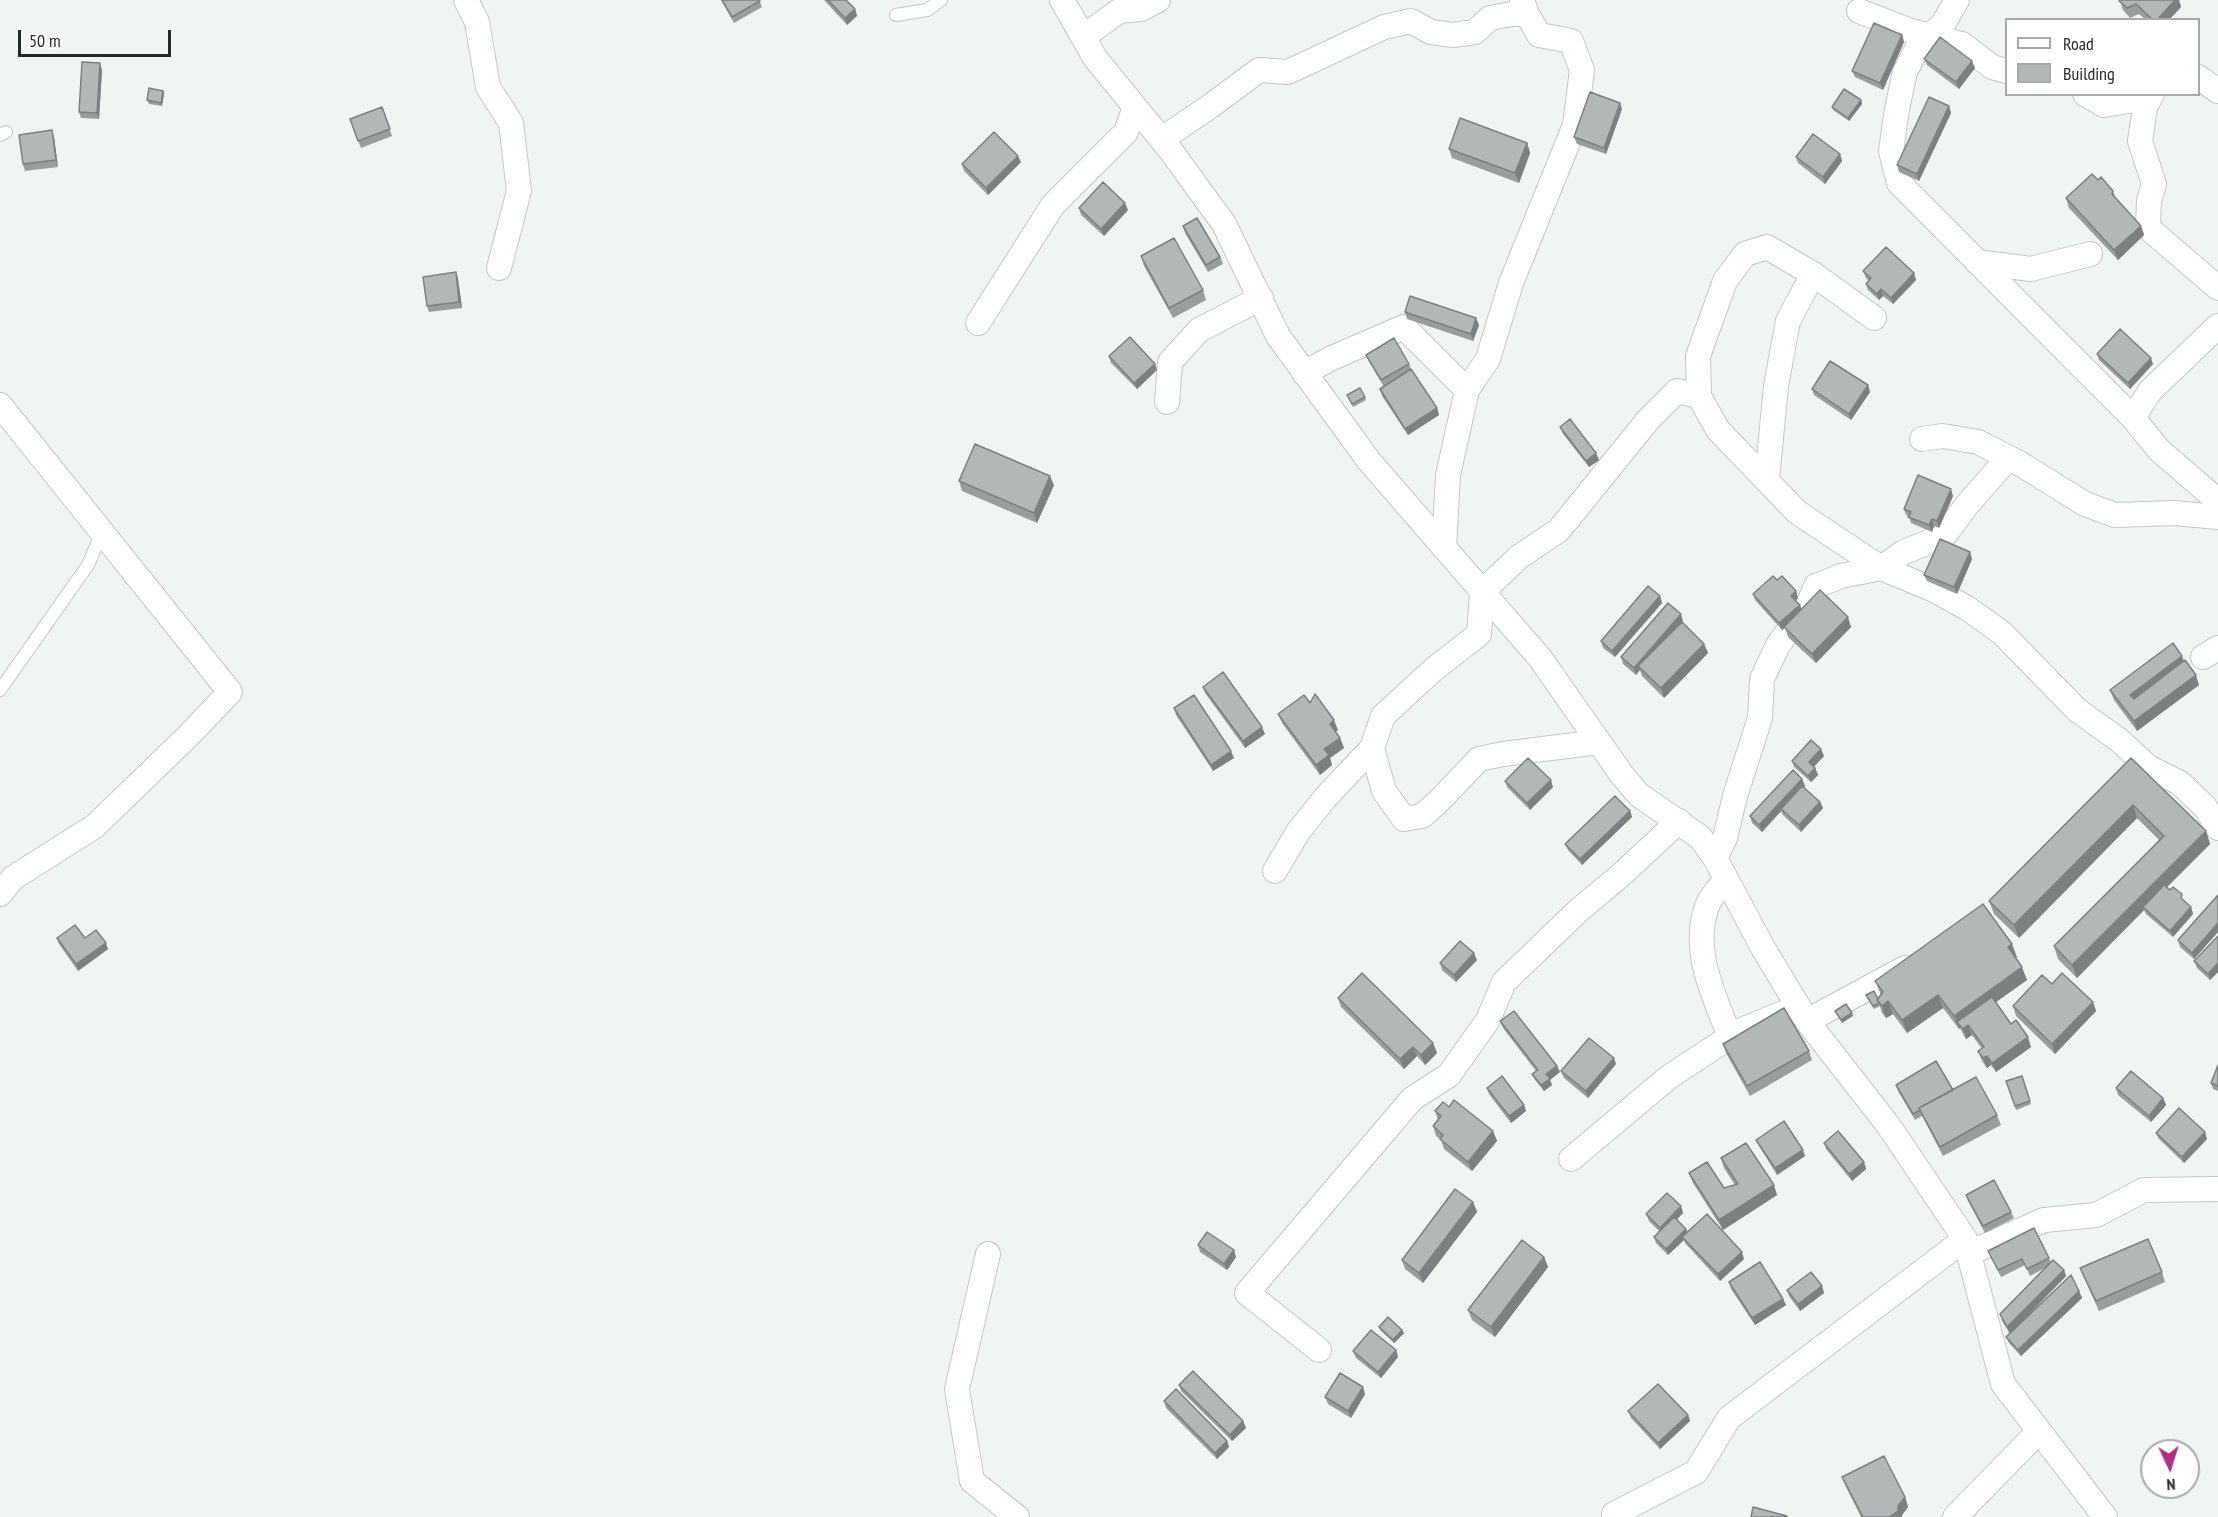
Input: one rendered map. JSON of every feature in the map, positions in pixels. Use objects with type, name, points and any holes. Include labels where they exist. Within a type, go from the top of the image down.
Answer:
[{"type":"street","points":[[466,0],[477,22],[488,87],[511,123],[519,190],[499,268]]},
{"type":"street","points":[[1062,0],[1095,58],[1162,139],[1224,224],[1278,336],[1369,461],[1540,658],[1639,795],[1700,837],[1715,858],[1762,948],[1803,1014],[1888,1125],[1967,1246],[2003,1384],[2105,1517]]},
{"type":"street","points":[[1083,37],[1119,11],[1141,9],[1158,0]]},
{"type":"street","points":[[1957,0],[1943,24],[1919,45],[1905,72],[1891,152],[1899,183],[2133,418],[2158,450],[2218,501]]},
{"type":"street","points":[[1162,139],[1259,70],[1288,72],[1384,27],[1411,21],[1431,32],[1453,35],[1475,32],[1490,18],[1512,14],[1525,7],[1539,35],[1571,41],[1582,70],[1575,125],[1511,283],[1488,359],[1467,390],[1448,475],[1444,548]]},
{"type":"street","points":[[1859,11],[1929,36],[1962,44],[1992,67],[2005,70]]},
{"type":"street","points":[[2088,96],[2104,105],[2134,100],[2148,101],[2140,141],[2154,184],[2149,201],[2148,228],[2218,288]]},
{"type":"street","points":[[978,323],[1053,205],[1126,132],[1135,107]]},
{"type":"street","points":[[1874,318],[1812,274],[1767,246],[1745,254],[1725,281],[1698,356],[1699,396],[1718,430],[1797,512],[1881,568],[1934,590],[1967,608],[2002,633],[2077,710],[2119,740],[2133,768],[2148,767],[2181,783],[2205,807],[2218,828]]},
{"type":"street","points":[[1977,262],[2031,269],[2090,254]]},
{"type":"street","points":[[1767,480],[1776,386],[1788,321],[1812,274]]},
{"type":"street","points":[[1167,402],[1170,362],[1198,330],[1261,298]]},
{"type":"street","points":[[2133,418],[2150,391],[2218,326]]},
{"type":"street","points":[[1304,373],[1332,357],[1404,327],[1467,390]]},
{"type":"street","points":[[1275,872],[1298,832],[1325,798],[1372,748],[1383,716],[1433,670],[1479,634],[1482,592],[1518,558],[1559,530],[1648,420],[1677,391],[1699,396]]},
{"type":"street","points":[[0,405],[230,692],[95,826],[13,878],[0,894]]},
{"type":"street","points":[[1922,439],[1942,436],[1978,442],[2085,504],[2115,515],[2174,513],[2218,517]]},
{"type":"street","points":[[1715,858],[1725,838],[1760,718],[1762,679],[1778,645],[1809,603],[1816,586],[1841,576],[1881,568],[1904,552],[1944,536],[1966,505],[2008,458]]},
{"type":"street","points":[[1372,748],[1384,791],[1404,819],[1422,816],[1479,759],[1599,742]]},
{"type":"street","points":[[1319,1350],[1247,1293],[1412,1099],[1449,1075],[1488,1020],[1504,982],[1579,910],[1679,821]]},
{"type":"street","points":[[1726,880],[1708,904],[1700,937],[1704,969],[1730,1037]]},
{"type":"street","points":[[1571,1159],[1669,1077],[1739,1031],[1803,1014],[1916,962],[1926,954]]},
{"type":"street","points":[[1614,1517],[1614,1514],[1696,1472],[1729,1418],[1967,1246],[2044,1220],[2096,1215],[2144,1190],[2218,1189]]},
{"type":"street","points":[[988,1254],[957,1389],[972,1481],[1017,1517]]},
{"type":"street","points":[[1955,1517],[2039,1431]]},
{"type":"lane","points":[[896,15],[927,10],[941,0]]},
{"type":"lane","points":[[0,690],[88,565],[102,532]]},
{"type":"building","points":[[722,0],[759,0],[760,1],[732,17]]},
{"type":"building","points":[[828,0],[846,0],[855,9],[845,18]]},
{"type":"building","points":[[2175,0],[2159,18],[2151,18],[2136,4],[2127,8],[2119,1]]},
{"type":"building","points":[[1874,23],[1902,35],[1880,83],[1852,71]]},
{"type":"building","points":[[1940,37],[1972,61],[1956,82],[1924,59]]},
{"type":"building","points":[[82,62],[100,63],[97,113],[79,112]]},
{"type":"building","points":[[149,88],[163,91],[161,103],[147,100]]},
{"type":"building","points":[[1844,89],[1861,100],[1848,118],[1832,107]]},
{"type":"building","points":[[1590,92],[1620,103],[1604,148],[1574,137]]},
{"type":"building","points":[[1929,97],[1949,106],[1917,174],[1897,165]]},
{"type":"building","points":[[382,107],[390,129],[358,141],[350,119]]},
{"type":"building","points":[[1460,118],[1527,143],[1515,173],[1449,149]]},
{"type":"building","points":[[52,130],[56,160],[23,164],[19,135]]},
{"type":"building","points":[[994,132],[1018,156],[986,188],[962,164]]},
{"type":"building","points":[[1813,134],[1840,154],[1823,177],[1796,157]]},
{"type":"building","points":[[2092,174],[2098,180],[2101,177],[2113,191],[2112,194],[2141,226],[2114,250],[2066,198]]},
{"type":"building","points":[[1103,182],[1125,203],[1101,229],[1079,208]]},
{"type":"building","points":[[1197,218],[1220,257],[1206,265],[1183,226]]},
{"type":"building","points":[[1174,238],[1203,290],[1169,308],[1141,256]]},
{"type":"building","points":[[1886,247],[1914,273],[1891,298],[1881,289],[1877,294],[1866,284],[1871,278],[1863,271]]},
{"type":"building","points":[[456,272],[459,302],[427,306],[423,277]]},
{"type":"building","points":[[1410,296],[1476,318],[1471,334],[1405,312]]},
{"type":"building","points":[[2120,329],[2151,358],[2128,383],[2097,354]]},
{"type":"building","points":[[1130,337],[1155,364],[1134,383],[1109,356]]},
{"type":"building","points":[[1394,338],[1409,364],[1381,380],[1366,355]]},
{"type":"building","points":[[1830,361],[1868,385],[1849,414],[1812,389]]},
{"type":"building","points":[[1411,369],[1437,408],[1405,429],[1380,389]]},
{"type":"building","points":[[1360,388],[1365,397],[1352,404],[1347,395]]},
{"type":"building","points":[[1570,419],[1596,453],[1586,461],[1560,427]]},
{"type":"building","points":[[975,444],[1050,476],[1034,513],[959,481]]},
{"type":"building","points":[[1918,475],[1951,489],[1937,521],[1932,519],[1929,525],[1908,517],[1911,512],[1904,509]]},
{"type":"building","points":[[1940,539],[1970,552],[1954,587],[1924,575]]},
{"type":"building","points":[[1773,576],[1777,580],[1782,576],[1796,591],[1791,596],[1800,605],[1779,623],[1753,594]]},
{"type":"building","points":[[1648,586],[1660,596],[1612,651],[1601,641]]},
{"type":"building","points":[[1820,590],[1848,617],[1812,654],[1784,627]]},
{"type":"building","points":[[1668,603],[1681,614],[1634,668],[1621,657]]},
{"type":"building","points":[[1682,622],[1704,644],[1661,688],[1638,666]]},
{"type":"building","points":[[2173,643],[2182,656],[2130,695],[2134,699],[2185,660],[2196,675],[2134,721],[2110,690]]},
{"type":"building","points":[[1223,672],[1262,727],[1243,741],[1203,687]]},
{"type":"building","points":[[1315,694],[1334,720],[1330,724],[1340,738],[1324,749],[1329,755],[1316,765],[1278,714],[1304,695],[1310,703]]},
{"type":"building","points":[[1194,695],[1231,751],[1211,765],[1174,708]]},
{"type":"building","points":[[1811,740],[1821,749],[1809,762],[1815,768],[1808,776],[1792,761]]},
{"type":"building","points":[[1528,758],[1551,780],[1527,803],[1505,781]]},
{"type":"building","points":[[2131,758],[2206,831],[2072,965],[2054,946],[2164,836],[2133,805],[2014,925],[1989,901]]},
{"type":"building","points":[[1793,770],[1802,779],[1759,825],[1750,816]]},
{"type":"building","points":[[1802,786],[1820,802],[1799,825],[1781,809]]},
{"type":"building","points":[[1615,796],[1630,811],[1580,859],[1565,844]]},
{"type":"building","points":[[2164,885],[2170,890],[2173,887],[2182,894],[2181,898],[2191,907],[2170,931],[2143,907]]},
{"type":"building","points":[[2218,895],[2218,923],[2192,953],[2178,940]]},
{"type":"building","points":[[1983,904],[2012,944],[2008,947],[2022,967],[1954,1016],[1938,995],[1902,1020],[1888,1001],[1882,1006],[1877,1000],[1883,992],[1875,981]]},
{"type":"building","points":[[75,925],[85,938],[96,930],[106,943],[76,964],[57,938]]},
{"type":"building","points":[[2218,936],[2218,963],[2208,974],[2194,961]]},
{"type":"building","points":[[1460,941],[1474,953],[1454,975],[1440,963]]},
{"type":"building","points":[[1362,973],[1433,1043],[1421,1055],[1413,1047],[1400,1059],[1338,998]]},
{"type":"building","points":[[2062,973],[2093,1002],[2052,1044],[2013,1006],[2042,975],[2052,984]]},
{"type":"building","points":[[1874,991],[1879,1003],[1873,1006],[1866,995]]},
{"type":"building","points":[[1992,997],[2011,1024],[2016,1020],[2028,1037],[1992,1063],[1987,1056],[1983,1058],[1978,1051],[1984,1047],[1968,1025],[1963,1029],[1957,1022]]},
{"type":"building","points":[[1846,1004],[1852,1013],[1841,1020],[1835,1011]]},
{"type":"building","points":[[1784,1008],[1809,1051],[1747,1086],[1723,1044]]},
{"type":"building","points":[[1514,1011],[1557,1066],[1546,1074],[1550,1079],[1541,1085],[1532,1074],[1538,1070],[1500,1021]]},
{"type":"building","points":[[1589,1038],[1614,1058],[1586,1091],[1561,1071]]},
{"type":"building","points":[[1936,1061],[1953,1090],[1919,1108],[1920,1110],[1913,1114],[1896,1085]]},
{"type":"building","points":[[2218,1065],[2218,1086],[2211,1083]]},
{"type":"building","points":[[2131,1071],[2163,1098],[2149,1116],[2116,1088]]},
{"type":"building","points":[[1502,1076],[1524,1105],[1509,1116],[1487,1088]]},
{"type":"building","points":[[2022,1076],[2030,1101],[2015,1106],[2006,1081]]},
{"type":"building","points":[[1976,1077],[1997,1115],[1940,1147],[1919,1108]]},
{"type":"building","points":[[1454,1100],[1493,1131],[1468,1162],[1440,1139],[1443,1135],[1433,1126],[1441,1116],[1435,1111],[1443,1102],[1449,1107]]},
{"type":"building","points":[[2179,1108],[2205,1132],[2182,1157],[2156,1133]]},
{"type":"building","points":[[1784,1121],[1803,1150],[1775,1168],[1756,1140]]},
{"type":"building","points":[[1838,1131],[1864,1162],[1849,1174],[1824,1143]]},
{"type":"building","points":[[1746,1143],[1774,1185],[1719,1220],[1689,1173],[1707,1162],[1724,1188],[1738,1184],[1721,1158]]},
{"type":"building","points":[[1994,1180],[2011,1212],[1983,1226],[1966,1195]]},
{"type":"building","points":[[1455,1189],[1473,1202],[1419,1273],[1402,1260]]},
{"type":"building","points":[[1667,1193],[1681,1206],[1660,1228],[1646,1214]]},
{"type":"building","points":[[1707,1214],[1742,1252],[1718,1274],[1682,1237]]},
{"type":"building","points":[[1674,1217],[1686,1229],[1666,1249],[1654,1237]]},
{"type":"building","points":[[2034,1228],[2049,1258],[2027,1269],[2022,1259],[1998,1270],[1988,1251]]},
{"type":"building","points":[[1207,1232],[1234,1250],[1224,1264],[1198,1245]]},
{"type":"building","points":[[2148,1239],[2162,1272],[2096,1301],[2080,1268]]},
{"type":"building","points":[[1522,1240],[1544,1257],[1491,1327],[1468,1310]]},
{"type":"building","points":[[2053,1260],[2064,1270],[2007,1327],[2000,1314]]},
{"type":"building","points":[[1760,1262],[1783,1299],[1752,1318],[1729,1282]]},
{"type":"building","points":[[1811,1272],[1822,1286],[1798,1304],[1787,1290]]},
{"type":"building","points":[[2071,1275],[2079,1291],[2018,1350],[2006,1337]]},
{"type":"building","points":[[1388,1317],[1402,1330],[1393,1340],[1379,1327]]},
{"type":"building","points":[[1371,1330],[1396,1350],[1378,1372],[1353,1351]]},
{"type":"building","points":[[1193,1371],[1243,1421],[1230,1435],[1179,1385]]},
{"type":"building","points":[[1340,1373],[1363,1387],[1348,1411],[1325,1397]]},
{"type":"building","points":[[1658,1384],[1688,1415],[1658,1443],[1628,1411]]},
{"type":"building","points":[[1176,1389],[1227,1441],[1215,1453],[1164,1401]]},
{"type":"building","points":[[1884,1456],[1905,1497],[1898,1506],[1898,1511],[1889,1517],[1863,1517],[1842,1477]]},
{"type":"building","points":[[1753,1507],[1787,1516],[1787,1517],[1751,1517]]}]
